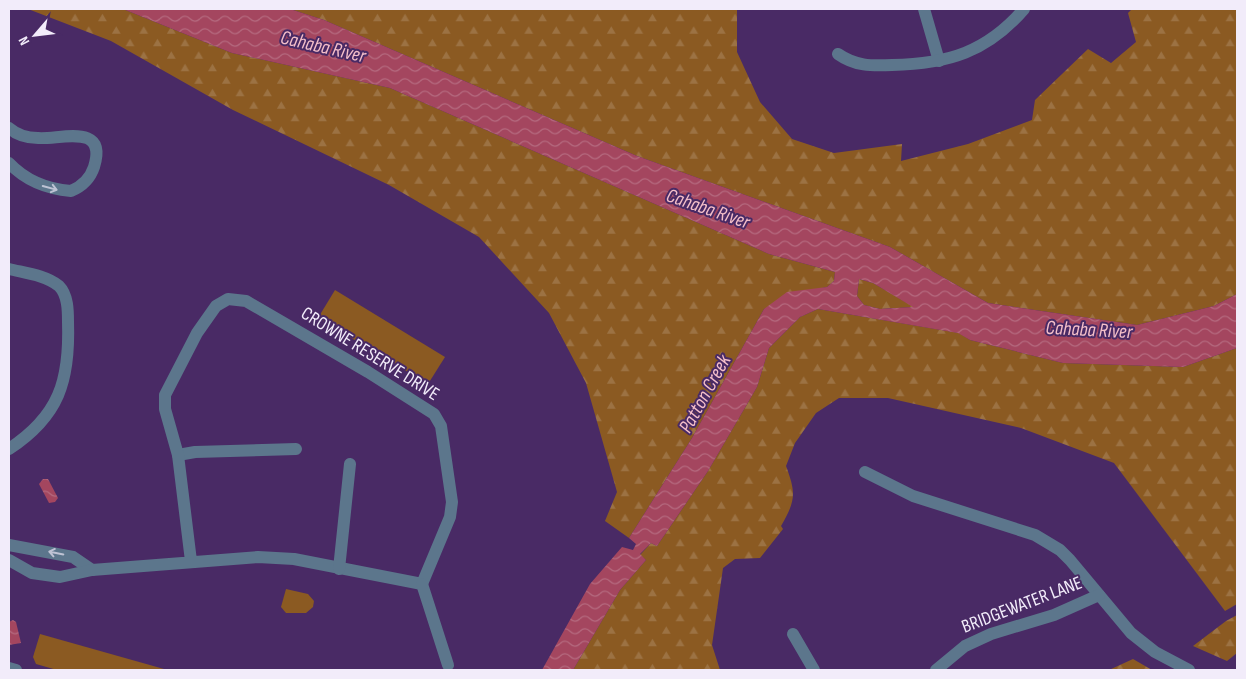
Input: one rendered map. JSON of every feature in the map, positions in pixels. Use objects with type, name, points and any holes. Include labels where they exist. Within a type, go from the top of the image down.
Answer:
[{"type":"street","points":[[924,9],[939,61]]},
{"type":"street","points":[[838,54],[848,61],[860,65],[914,65],[939,61],[984,44],[1009,25],[1024,9]]},
{"type":"street","points":[[9,128],[25,137],[78,135],[86,138],[93,144],[96,161],[87,181],[71,191],[42,186],[26,178],[9,164]]},
{"type":"street","points":[[9,269],[46,278],[60,288],[67,303],[69,349],[63,387],[42,422],[28,436],[9,449]]},
{"type":"street","name":"CROWNE RESERVE DRIVE","points":[[191,561],[178,455],[166,409],[165,395],[209,314],[216,306],[228,299],[246,301],[434,414],[441,426],[452,502],[450,517],[422,584]]},
{"type":"street","points":[[178,455],[195,452],[296,449]]},
{"type":"street","points":[[339,569],[350,464]]},
{"type":"street","points":[[865,472],[913,496],[1035,536],[1060,550],[1136,638],[1155,652],[1189,670]]},
{"type":"street","points":[[9,545],[73,557],[92,570]]},
{"type":"street","points":[[9,560],[32,573],[60,577],[92,570],[191,561],[258,557],[294,559],[422,584],[448,665]]},
{"type":"street","name":"BRIDGEWATER LANE","points":[[936,670],[965,646],[991,634],[1054,615],[1099,595]]},
{"type":"street","points":[[793,634],[814,670]]},
{"type":"street","points":[[9,668],[16,670]]},
{"type":"green space","points":[[28,9],[123,9],[232,53],[390,88],[769,254],[835,272],[834,281],[827,287],[813,290],[764,309],[692,438],[629,538],[605,521],[617,492],[586,383],[549,313],[479,237],[389,185],[233,110],[111,41]]},
{"type":"green space","points":[[290,9],[737,9],[737,52],[760,102],[792,139],[834,153],[902,144],[901,161],[968,144],[1032,120],[1035,100],[1088,49],[1111,63],[1136,42],[1128,13],[1132,9],[1237,9],[1237,294],[1214,306],[1137,325],[988,303],[890,247],[637,156],[324,20]]},
{"type":"green space","points":[[859,279],[873,283],[914,307],[880,309],[864,305],[857,296]]},
{"type":"green space","points":[[335,290],[445,357],[428,384],[318,318]]},
{"type":"green space","points":[[818,309],[959,333],[970,340],[1063,363],[1183,367],[1237,348],[1237,604],[1225,611],[1114,463],[1021,428],[888,398],[839,398],[816,413],[795,443],[786,466],[792,483],[793,496],[790,509],[781,526],[783,529],[760,558],[735,559],[723,568],[712,645],[720,670],[573,670],[620,590],[646,560],[640,555],[651,543],[657,546],[708,471],[757,387],[769,348],[800,317]]},
{"type":"green space","points":[[286,589],[308,594],[314,601],[313,607],[306,613],[286,613],[281,607]]},
{"type":"green space","points":[[1237,615],[1237,653],[1227,661],[1193,646],[1226,621]]},
{"type":"green space","points":[[40,634],[164,670],[57,670],[36,664],[33,657]]},
{"type":"green space","points":[[1133,659],[1152,670],[1109,670]]},
{"type":"water","name":"Cahaba River","points":[[123,9],[290,9],[324,20],[637,156],[890,247],[988,303],[1137,325],[1214,306],[1237,294],[1237,348],[1183,367],[1063,363],[970,340],[958,333],[818,309],[800,317],[769,348],[757,387],[708,471],[657,546],[651,543],[640,554],[646,560],[620,590],[573,670],[542,670],[590,584],[622,547],[633,550],[636,544],[629,538],[692,438],[764,309],[787,292],[827,287],[834,281],[835,272],[769,254],[390,88],[232,53]],"holes":[[[859,279],[873,283],[913,307],[880,309],[864,305],[857,296]]]},
{"type":"water","points":[[43,479],[48,479],[58,498],[55,502],[49,503],[39,484]]},
{"type":"water","points":[[13,620],[16,622],[21,643],[9,645],[9,622]]},
{"type":"water label","name":"Patton Creek","points":[[705,394]]}]
